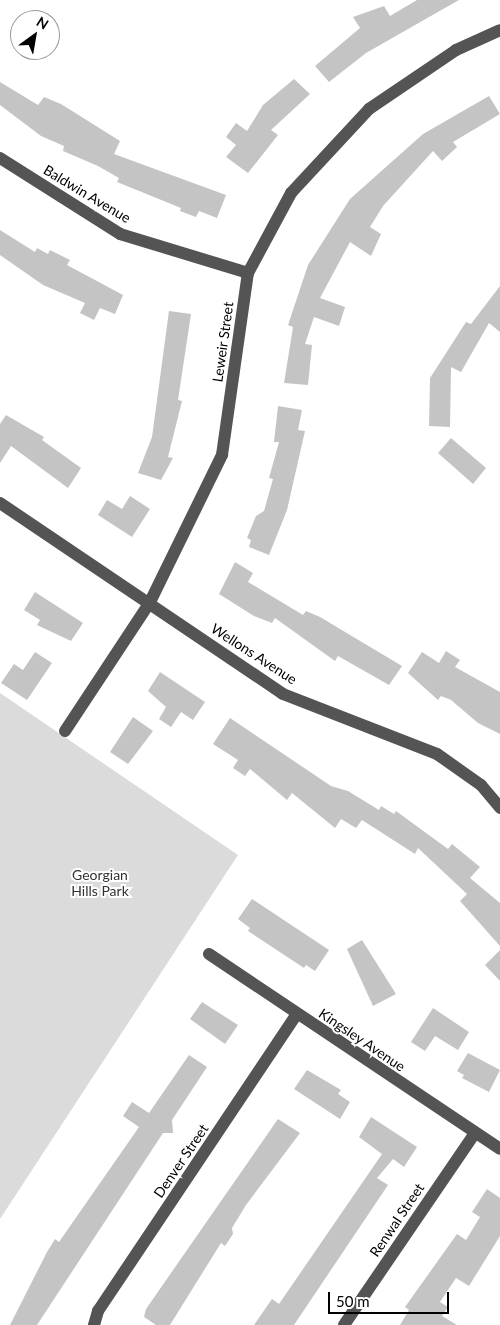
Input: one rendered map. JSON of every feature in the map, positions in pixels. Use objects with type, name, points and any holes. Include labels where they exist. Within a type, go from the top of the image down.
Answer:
[{"type":"street","name":"Leweir Street","points":[[65,732],[150,602],[222,455],[248,272],[291,193],[369,109],[456,50],[500,30]]},
{"type":"street","name":"Baldwin Avenue","points":[[0,158],[120,234],[248,272]]},
{"type":"street","name":"Wellons Avenue","points":[[0,503],[150,602],[283,694],[437,754],[481,784],[500,808]]},
{"type":"street","name":"Kingsley Avenue","points":[[209,954],[296,1015],[500,1149]]},
{"type":"street","name":"Denver Street","points":[[94,1325],[98,1311],[296,1015]]},
{"type":"street","name":"Renwal Street","points":[[344,1325],[475,1133]]},
{"type":"green space","name":"Georgian Hills Park","points":[[0,693],[238,855],[0,1219]]},
{"type":"building","points":[[417,0],[459,0],[366,53],[329,82],[315,66],[360,28],[353,17],[384,6],[390,16]]},
{"type":"building","points":[[294,79],[310,94],[271,130],[278,135],[248,173],[226,157],[236,145],[226,137],[236,123],[247,131],[263,105]]},
{"type":"building","points":[[0,82],[38,105],[44,97],[61,104],[120,141],[114,154],[226,195],[217,218],[199,211],[196,217],[180,211],[181,208],[117,182],[119,178],[98,166],[63,151],[64,146],[41,136],[0,105]]},
{"type":"building","points":[[489,96],[500,114],[453,142],[457,147],[442,161],[433,151],[383,206],[370,227],[381,234],[371,256],[350,242],[320,298],[345,307],[339,326],[314,317],[305,344],[312,345],[308,385],[284,383],[293,327],[288,325],[308,265],[350,199],[423,134]]},
{"type":"building","points":[[0,230],[35,252],[37,248],[48,254],[50,250],[70,260],[67,265],[123,295],[115,314],[100,308],[94,320],[80,313],[85,303],[43,285],[0,255]]},
{"type":"building","points":[[500,286],[500,332],[489,323],[461,372],[451,367],[450,427],[429,426],[430,378],[466,322],[471,324]]},
{"type":"building","points":[[169,311],[191,314],[178,400],[182,401],[168,457],[173,458],[161,480],[138,473],[152,437]]},
{"type":"building","points":[[278,406],[302,410],[298,430],[305,431],[287,510],[269,555],[249,547],[251,540],[247,538],[256,516],[264,511],[273,479],[269,478],[279,442],[274,442]]},
{"type":"building","points":[[6,415],[44,437],[42,440],[81,468],[68,488],[11,446],[0,463],[0,424]]},
{"type":"building","points":[[451,438],[486,468],[473,484],[438,453]]},
{"type":"building","points":[[130,496],[150,509],[132,537],[98,515],[107,500],[122,509]]},
{"type":"building","points":[[235,562],[253,573],[248,582],[303,615],[306,611],[320,617],[402,666],[389,685],[338,656],[335,661],[275,618],[272,623],[254,616],[219,594]]},
{"type":"building","points":[[35,592],[83,623],[71,641],[37,625],[40,620],[24,610]]},
{"type":"building","points":[[446,651],[460,660],[455,667],[500,692],[500,734],[478,723],[451,700],[441,696],[438,700],[408,673],[422,652],[439,663]]},
{"type":"building","points":[[35,652],[52,663],[27,700],[1,683],[14,664],[23,670]]},
{"type":"building","points":[[160,672],[205,702],[193,720],[181,712],[171,727],[159,719],[166,707],[148,691]]},
{"type":"building","points":[[133,717],[153,731],[128,764],[110,752]]},
{"type":"building","points":[[230,718],[331,786],[348,791],[379,810],[381,806],[394,814],[396,811],[448,849],[452,844],[480,867],[470,878],[500,903],[500,946],[460,901],[467,894],[418,848],[415,854],[362,820],[356,828],[341,819],[335,828],[292,793],[287,800],[250,769],[245,776],[233,768],[238,760],[213,744]]},
{"type":"building","points":[[252,899],[329,950],[315,971],[306,965],[304,968],[248,931],[250,928],[238,919]]},
{"type":"building","points":[[362,940],[396,994],[373,1006],[347,949]]},
{"type":"building","points":[[500,950],[500,981],[485,965]]},
{"type":"building","points":[[202,1002],[238,1025],[225,1044],[190,1019]]},
{"type":"building","points":[[433,1008],[469,1032],[458,1050],[435,1036],[425,1051],[411,1042]]},
{"type":"building","points":[[468,1053],[500,1070],[489,1092],[462,1078],[464,1075],[457,1071]]},
{"type":"building","points":[[189,1055],[207,1067],[172,1120],[173,1133],[163,1133],[37,1325],[10,1325],[55,1239],[59,1242],[139,1127],[123,1116],[132,1102],[149,1113]]},
{"type":"building","points":[[307,1070],[341,1090],[338,1094],[350,1102],[340,1119],[294,1089]]},
{"type":"building","points":[[371,1117],[417,1147],[404,1167],[393,1159],[377,1178],[388,1185],[294,1325],[254,1325],[272,1299],[279,1304],[382,1154],[359,1137]]},
{"type":"building","points":[[278,1119],[300,1133],[246,1205],[232,1228],[233,1234],[225,1246],[221,1243],[170,1325],[156,1325],[144,1317],[146,1309]]},
{"type":"building","points":[[487,1189],[500,1198],[500,1236],[469,1286],[456,1278],[440,1302],[448,1307],[442,1316],[457,1325],[400,1325],[409,1310],[405,1307],[457,1234],[466,1240],[480,1217],[472,1212]]}]
